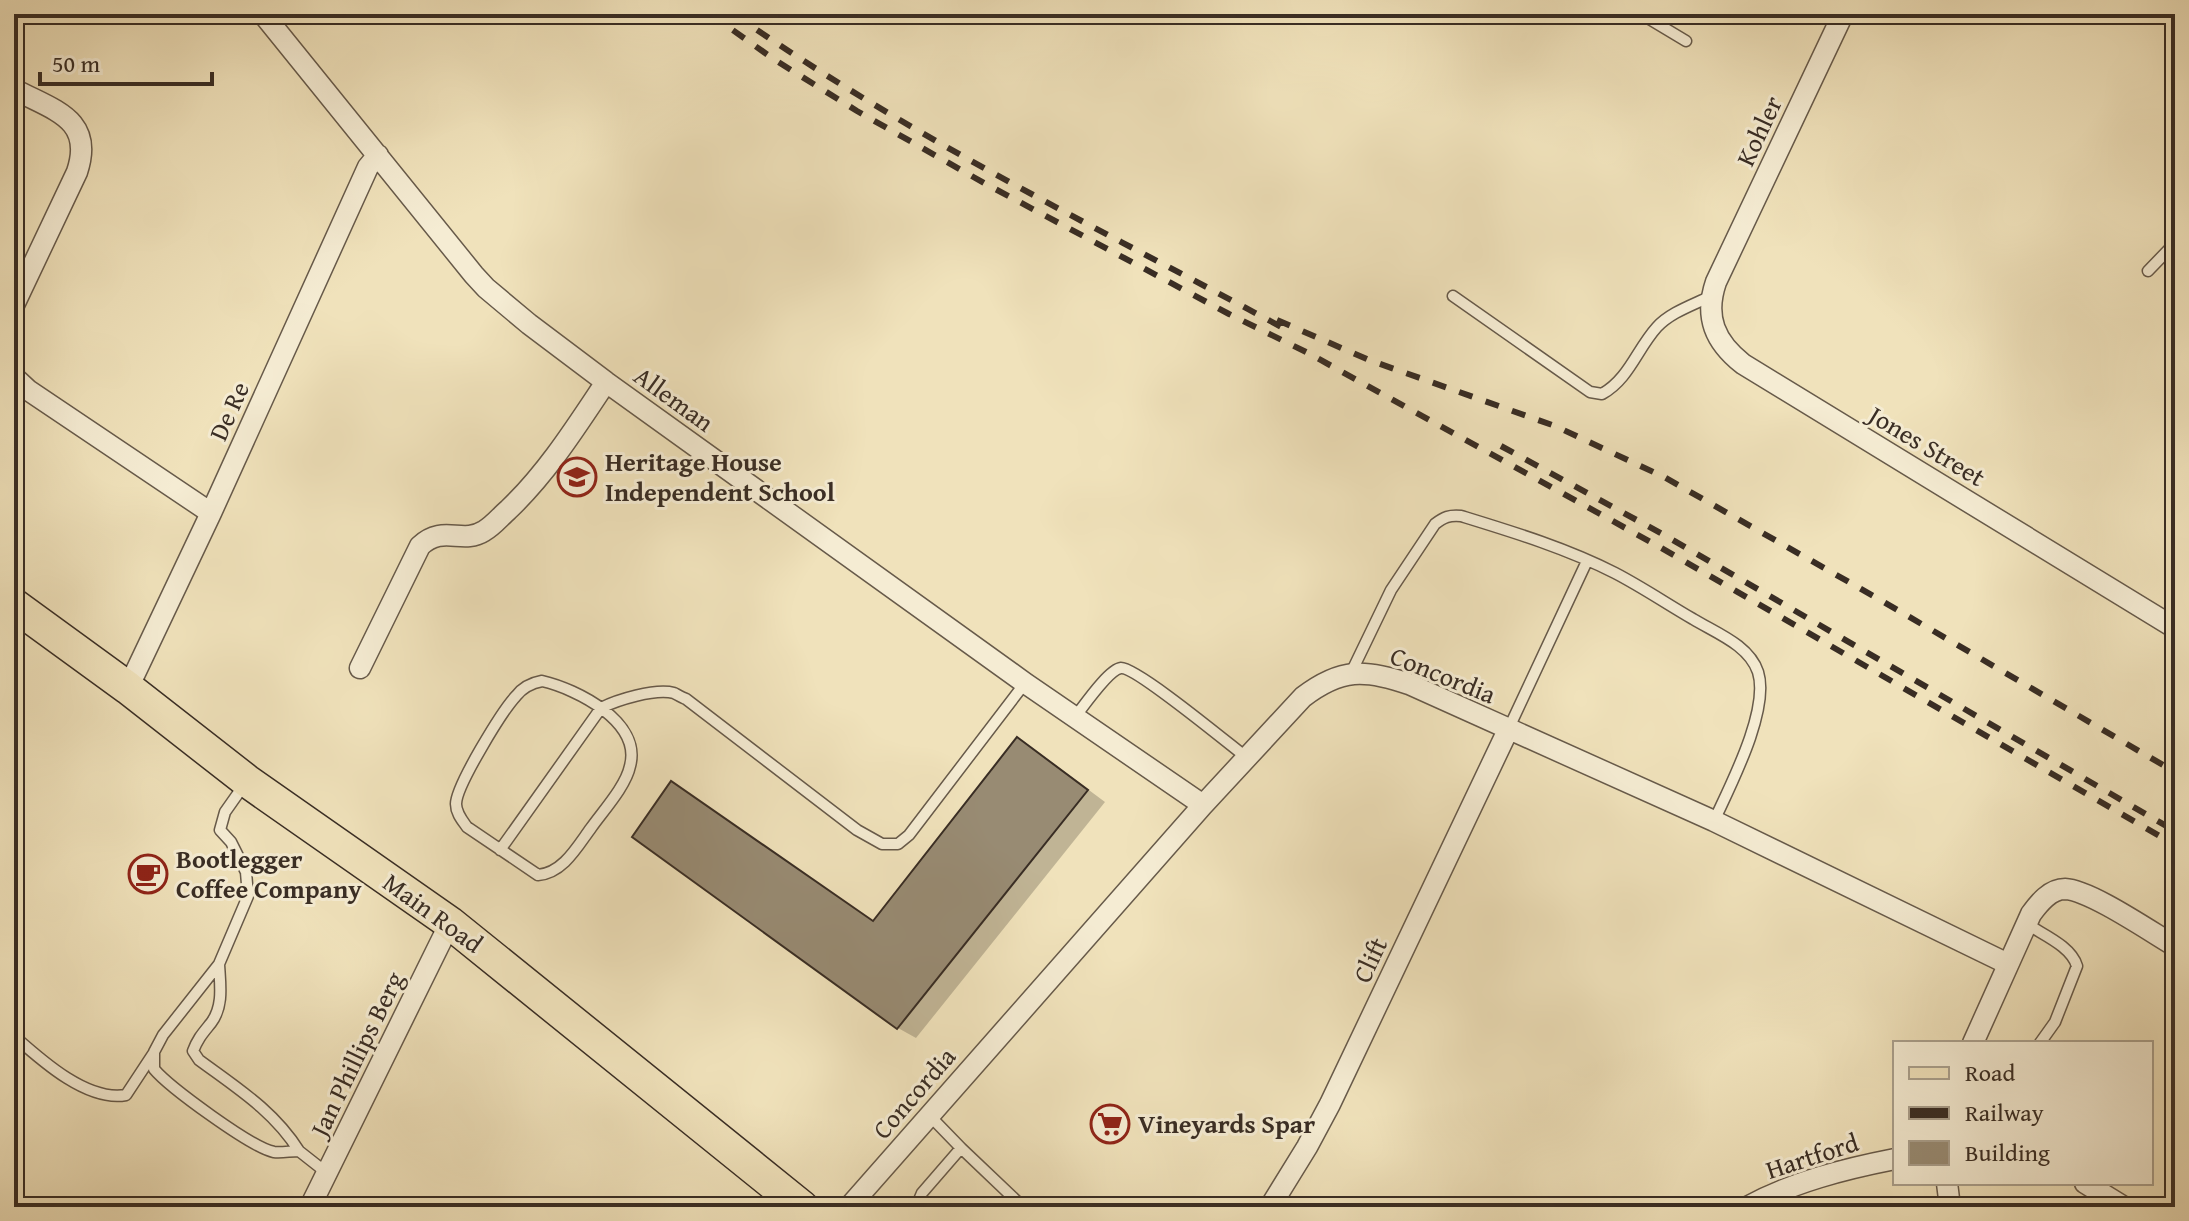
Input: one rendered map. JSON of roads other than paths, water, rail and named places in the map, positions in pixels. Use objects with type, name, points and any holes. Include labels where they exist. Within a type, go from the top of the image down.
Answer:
[{"type":"main road","name":"Main Road","points":[[22,616],[128,688],[247,781],[450,923],[790,1203]]},
{"type":"street","name":"Alleman","points":[[263,14],[486,288],[606,382],[1025,683],[1203,805]]},
{"type":"street","name":"Kohler","points":[[1711,296],[1843,14]]},
{"type":"street","points":[[14,89],[65,116],[78,132],[82,151],[77,172],[14,305]]},
{"type":"street","name":"De Re","points":[[128,688],[368,167],[378,155]]},
{"type":"street","name":"Jones Street","points":[[1711,296],[1710,310],[1721,342],[1743,364],[2175,628]]},
{"type":"street","points":[[14,377],[28,390],[211,513]]},
{"type":"street","points":[[360,668],[420,546],[438,535],[467,536],[489,528],[541,474],[606,382]]},
{"type":"street","name":"Concordia","points":[[849,1207],[1246,757],[1303,697],[1321,683],[1351,673],[1382,675],[1409,684],[1714,821],[2008,964]]},
{"type":"street","name":"Clift","points":[[1270,1207],[1330,1104],[1508,730]]},
{"type":"street","points":[[1974,1041],[2027,924],[2038,905],[2056,891],[2064,889],[2094,899],[2175,946]]},
{"type":"street","name":"Jan Phillips Berg","points":[[310,1207],[450,923]]},
{"type":"street","name":"Hartford","points":[[1747,1207],[1805,1182],[1893,1159]]},
{"type":"street","points":[[1947,1185],[1950,1207]]},
{"type":"street","points":[[2088,1185],[2124,1207]]},
{"type":"lane","points":[[1641,14],[1686,41]]},
{"type":"lane","points":[[2148,271],[2175,243]]},
{"type":"lane","points":[[1453,296],[1590,392],[1602,394],[1620,381],[1658,326],[1667,318],[1711,296]]},
{"type":"lane","points":[[1351,673],[1391,590],[1435,524],[1443,517],[1461,516],[1529,537],[1614,573],[1733,642],[1751,659],[1758,671],[1760,687],[1757,712],[1743,757],[1714,821]]},
{"type":"lane","points":[[1508,730],[1587,561]]},
{"type":"lane","points":[[1075,717],[1110,674],[1124,668],[1246,757]]},
{"type":"lane","points":[[542,681],[568,688],[601,708],[617,722],[630,740],[630,770],[574,851],[559,867],[548,874],[538,875],[467,827],[460,818],[456,803],[467,775],[507,708],[526,686],[542,681]]},
{"type":"lane","points":[[500,850],[601,708],[647,694],[675,693],[857,830],[882,844],[898,844],[909,835],[1025,683]]},
{"type":"lane","points":[[14,1036],[65,1076],[99,1095],[126,1095],[163,1035],[219,964],[248,896],[246,872],[231,842],[220,830],[225,812],[247,781]]},
{"type":"lane","points":[[2027,924],[2067,951],[2077,966],[2055,1022],[2041,1041]]},
{"type":"lane","points":[[14,949],[17,967],[14,970]]},
{"type":"lane","points":[[219,964],[221,999],[213,1020],[199,1036],[193,1051],[199,1060],[274,1117],[299,1151],[327,1173]]},
{"type":"lane","points":[[154,1052],[154,1069],[160,1077],[240,1135],[273,1152],[299,1151]]},
{"type":"lane","points":[[929,1115],[1023,1207]]},
{"type":"lane","points":[[921,1207],[919,1200],[922,1193],[961,1148]]},
{"type":"railway","points":[[710,14],[775,60],[857,111],[984,183],[1308,353],[1658,546],[2175,845]]},
{"type":"railway","points":[[734,14],[936,141],[1287,330]]},
{"type":"railway","points":[[1277,320],[1369,360],[1555,426],[1664,477],[2175,772]]},
{"type":"railway","points":[[1501,446],[1666,536],[2175,831]]},
{"type":"place","name":"Heritage House Independent School","points":[[577,477]]},
{"type":"place","name":"Bootlegger Coffee Company","points":[[148,874]]},
{"type":"place","name":"Vineyards Spar","points":[[1110,1124]]}]
